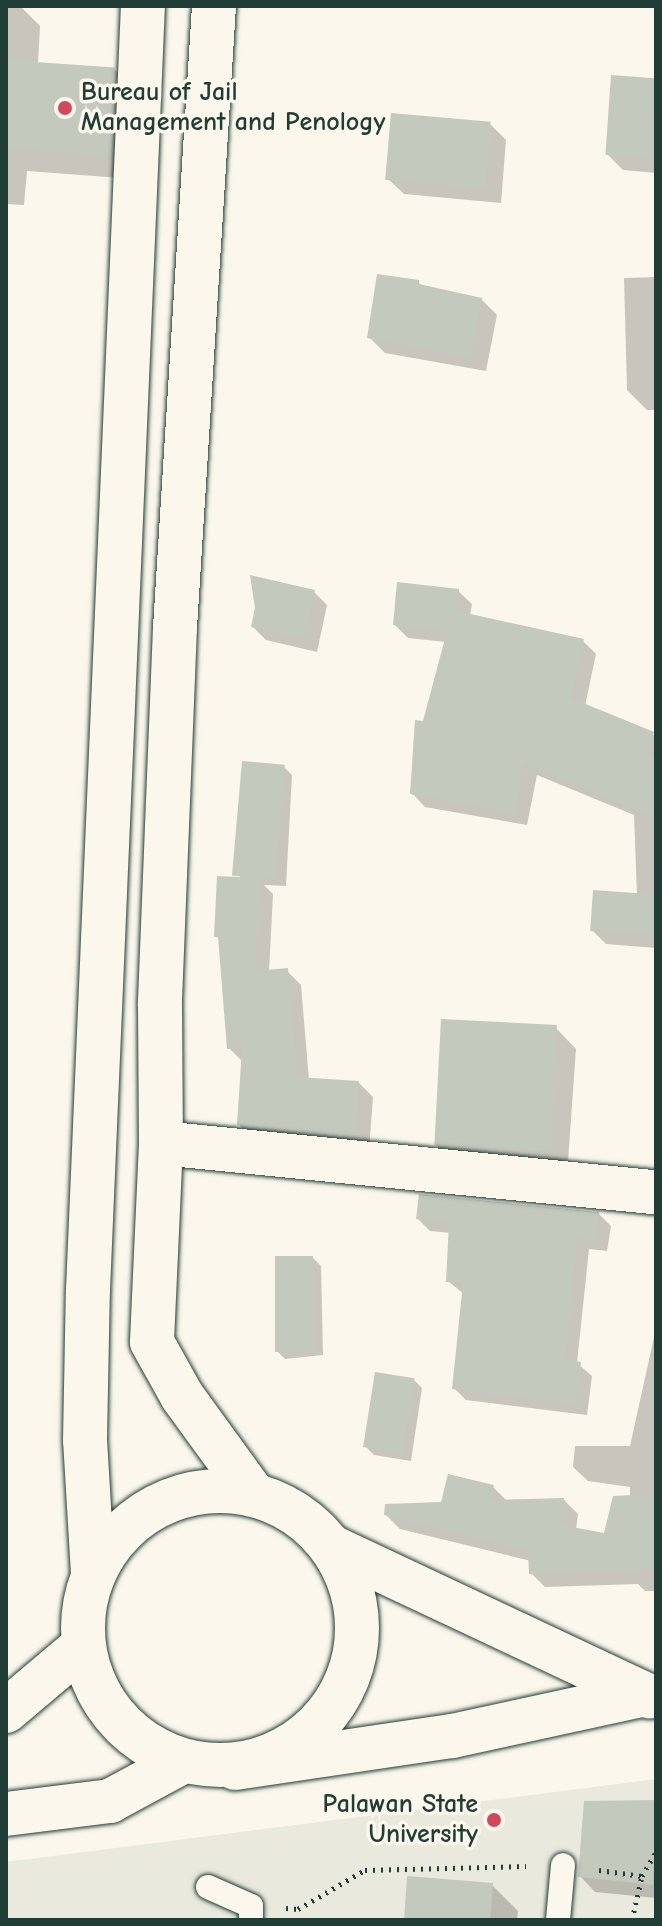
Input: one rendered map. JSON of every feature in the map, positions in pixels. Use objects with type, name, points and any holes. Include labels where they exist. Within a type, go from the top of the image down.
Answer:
[{"type":"street","points":[[93,1574],[85,1440],[88,1290],[143,6]]},
{"type":"street","points":[[214,6],[175,627],[160,1006],[161,1143],[152,1342],[182,1396],[251,1491]]},
{"type":"street","points":[[161,1143],[656,1192]]},
{"type":"street","points":[[251,1491],[287,1505],[334,1548],[649,1697],[452,1736],[235,1768],[182,1762],[134,1738],[99,1697],[83,1646],[83,1609],[93,1574],[124,1527],[172,1497],[251,1491]]},
{"type":"street","points":[[235,1768],[289,1750],[332,1711],[356,1659],[357,1601],[334,1548]]},
{"type":"street","points":[[6,1711],[83,1646]]},
{"type":"street","points":[[6,1814],[110,1801],[182,1762]]},
{"type":"lane","points":[[558,1920],[563,1865]]},
{"type":"lane","points":[[208,1887],[251,1913]]},
{"type":"path","points":[[632,1920],[642,1876],[656,1852]]},
{"type":"path","points":[[251,1913],[298,1909],[365,1870],[563,1865]]},
{"type":"shaded area","name":"Palawan State University","points":[[656,1779],[656,1920],[6,1920],[6,1862]]},
{"type":"building","name":"Bureau of Jail Management and Penology","points":[[6,60],[115,68],[109,155],[6,148]]},
{"type":"building","points":[[611,75],[656,78],[650,158],[605,155]]},
{"type":"building","points":[[391,113],[491,122],[485,188],[385,180]]},
{"type":"building","points":[[377,274],[419,280],[419,284],[482,298],[470,357],[367,338]]},
{"type":"building","points":[[250,575],[315,590],[304,639],[251,627],[255,608]]},
{"type":"building","points":[[397,582],[459,589],[457,611],[584,639],[571,698],[654,732],[645,754],[656,759],[656,818],[524,763],[514,813],[410,794],[415,720],[423,721],[447,631],[393,625]]},
{"type":"building","points":[[242,761],[285,765],[275,879],[232,876]]},
{"type":"building","points":[[217,876],[260,878],[255,971],[288,968],[297,1077],[359,1081],[356,1137],[237,1125],[242,1048],[227,1049],[218,937],[214,937]]},
{"type":"building","points":[[593,890],[656,894],[653,935],[590,931]]},
{"type":"building","points":[[441,1019],[557,1025],[550,1151],[434,1145]]},
{"type":"building","points":[[419,1194],[599,1212],[596,1240],[577,1238],[565,1359],[581,1362],[576,1404],[452,1389],[463,1283],[446,1282],[449,1223],[416,1219]]},
{"type":"building","points":[[275,1256],[313,1256],[313,1352],[275,1352]]},
{"type":"building","points":[[375,1372],[415,1378],[403,1453],[363,1447]]},
{"type":"building","points":[[448,1474],[494,1485],[490,1500],[564,1498],[561,1525],[604,1533],[613,1496],[656,1494],[656,1569],[529,1574],[528,1551],[384,1515],[385,1504],[441,1502]]},
{"type":"building","points":[[656,1800],[653,1885],[578,1877],[584,1801]]},
{"type":"building","points":[[407,1876],[493,1883],[490,1920],[404,1920]]},
{"type":"place","name":"Bureau of Jail Management and Penology","points":[[65,108]]},
{"type":"place","name":"Palawan State University","points":[[494,1820]]}]
